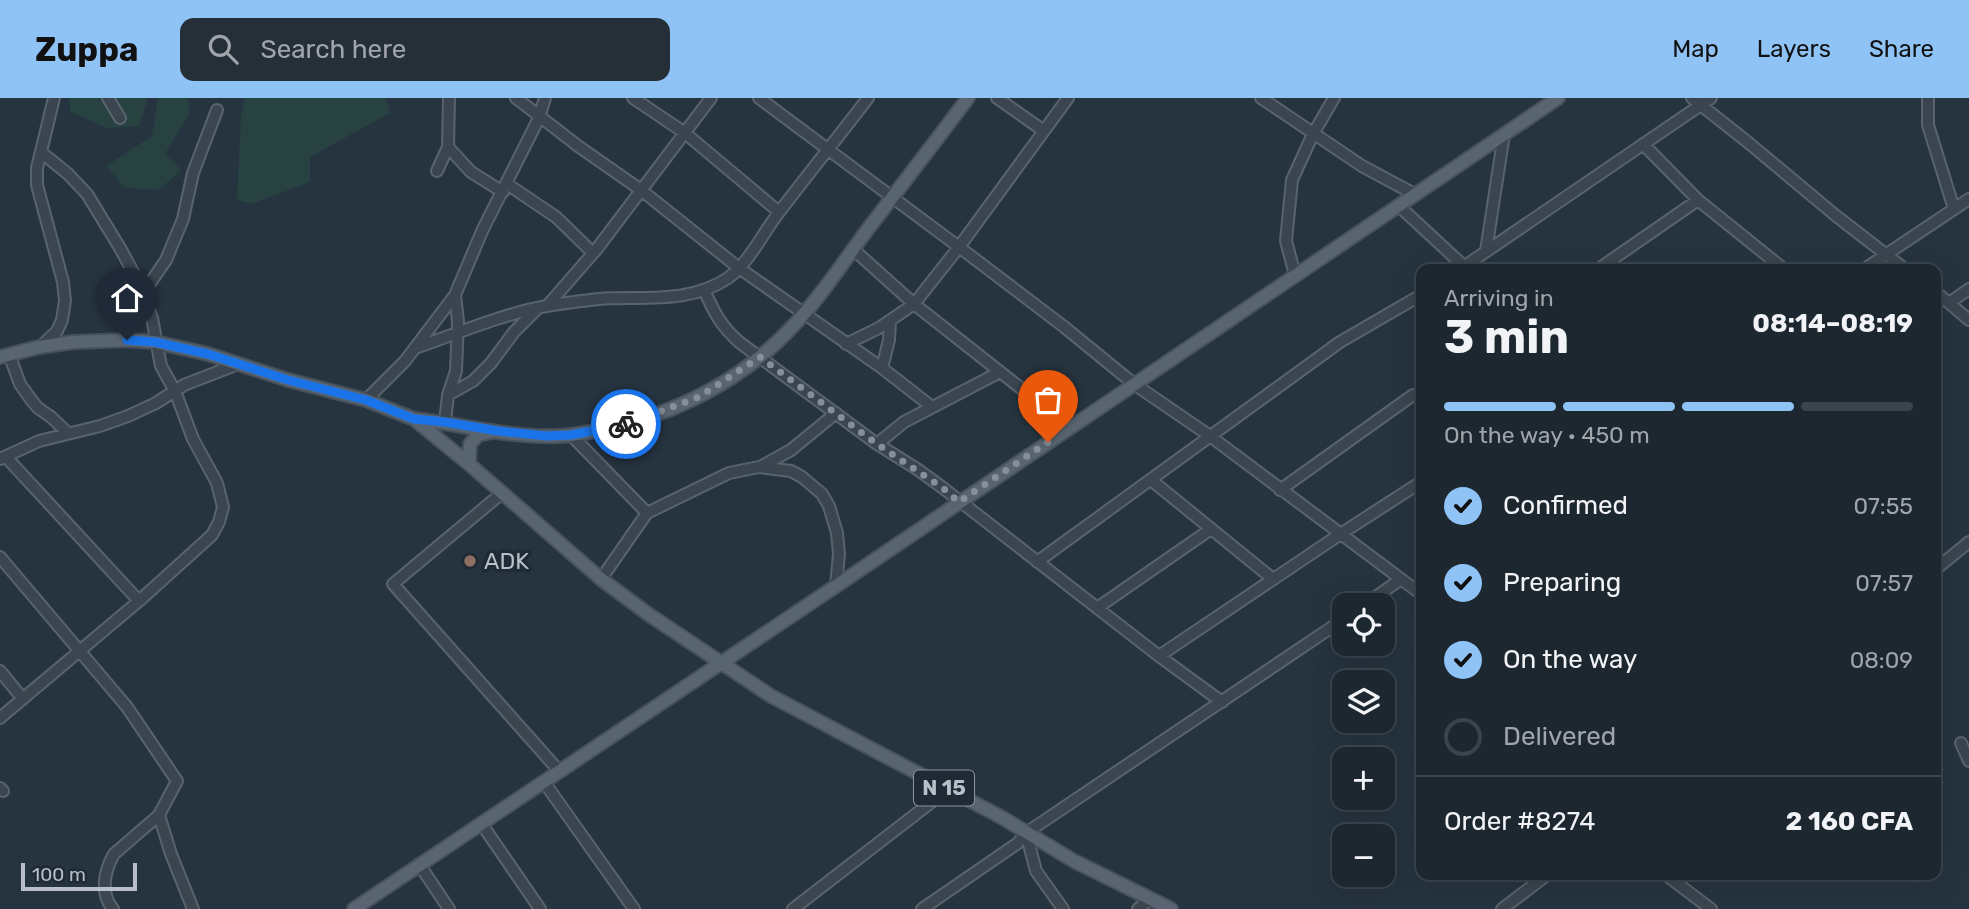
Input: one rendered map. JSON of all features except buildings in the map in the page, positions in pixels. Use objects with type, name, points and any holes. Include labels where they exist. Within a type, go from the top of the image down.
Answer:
[{"type":"main road","points":[[414,419],[533,436],[571,435],[648,418],[699,397],[760,357],[803,314],[968,98]]},
{"type":"main road","points":[[354,909],[1558,98]]},
{"type":"main road","name":"N 15","points":[[4,355],[39,347],[100,341],[155,342],[208,354],[288,380],[366,400],[414,419],[601,579],[648,614],[771,696],[1074,861],[1171,909]]},
{"type":"main road","points":[[469,464],[470,444],[474,439],[484,433],[498,431]]},
{"type":"street","points":[[39,347],[57,331],[65,301],[64,282],[37,185],[37,168],[54,98]]},
{"type":"street","points":[[108,98],[120,118]]},
{"type":"street","points":[[437,171],[448,146],[449,98]]},
{"type":"street","points":[[516,98],[539,118],[641,190],[740,268],[882,368],[932,407]]},
{"type":"street","points":[[366,400],[405,361],[455,295],[483,229],[539,118],[545,98]]},
{"type":"street","points":[[633,98],[685,133],[779,212]]},
{"type":"street","points":[[448,396],[473,381],[491,363],[514,332],[593,254],[711,98]]},
{"type":"street","points":[[759,98],[893,196],[1134,384],[1210,436],[1416,590]]},
{"type":"street","points":[[415,348],[511,314],[542,307],[600,299],[658,298],[704,290],[723,281],[740,268],[779,212],[868,98]]},
{"type":"street","points":[[997,98],[1044,131]]},
{"type":"street","points":[[846,344],[890,321],[914,304],[1068,98]]},
{"type":"street","points":[[1261,98],[1362,166],[1416,195]]},
{"type":"street","points":[[1295,275],[1286,241],[1292,180],[1334,98]]},
{"type":"street","points":[[1469,264],[1643,145],[1696,102],[1711,98]]},
{"type":"street","points":[[1928,98],[1928,125],[1954,209]]},
{"type":"street","points":[[1696,102],[1898,264]]},
{"type":"street","points":[[142,295],[166,260],[183,219],[193,173],[217,110]]},
{"type":"street","points":[[1486,251],[1504,134]]},
{"type":"street","points":[[1643,145],[1698,200],[1778,264]]},
{"type":"street","points":[[448,146],[471,172],[556,217],[593,254]]},
{"type":"street","points":[[0,718],[139,601],[212,535],[223,508],[217,484],[193,439],[175,391],[162,366],[152,318],[120,248],[86,194],[68,174],[41,152]]},
{"type":"street","points":[[1872,264],[1969,199]]},
{"type":"street","points":[[1606,264],[1698,200]]},
{"type":"street","points":[[1399,206],[1460,264]]},
{"type":"street","points":[[853,249],[914,304],[1070,427]]},
{"type":"street","points":[[1950,303],[1969,289]]},
{"type":"street","points":[[704,290],[716,318],[723,327],[760,357],[877,444],[917,469],[1222,702]]},
{"type":"street","points":[[445,422],[448,396],[456,371],[458,334],[455,295]]},
{"type":"street","points":[[1941,296],[1969,320]]},
{"type":"street","points":[[1037,562],[1340,342],[1416,298]]},
{"type":"street","points":[[882,368],[889,340],[890,321]]},
{"type":"street","points":[[4,355],[32,401],[68,433]]},
{"type":"street","points":[[139,601],[3,458],[39,441],[128,416],[156,403],[184,385],[238,364]]},
{"type":"street","points":[[877,444],[905,422],[1000,372]]},
{"type":"street","points":[[1280,490],[1413,395]]},
{"type":"street","points":[[601,579],[647,513],[729,473],[759,467],[791,450],[836,413]]},
{"type":"street","points":[[571,435],[647,513]]},
{"type":"street","points":[[791,450],[791,471]]},
{"type":"street","points":[[759,467],[791,471],[822,494],[829,506],[837,533],[839,554],[836,586]]},
{"type":"street","points":[[1151,480],[1273,579]]},
{"type":"street","points":[[1160,656],[1339,534],[1416,485]]},
{"type":"street","points":[[502,493],[393,584],[560,772]]},
{"type":"street","points":[[1097,608],[1211,529]]},
{"type":"street","points":[[1941,565],[1969,542]]},
{"type":"street","points":[[0,557],[127,707],[177,781],[159,815],[114,854],[109,862],[104,893],[113,909]]},
{"type":"street","points":[[1381,593],[1401,579]]},
{"type":"street","points":[[922,909],[1018,843],[1026,833],[1332,627]]},
{"type":"street","points":[[0,671],[23,699]]},
{"type":"street","points":[[1961,743],[1969,761]]},
{"type":"street","points":[[544,782],[635,909]]},
{"type":"street","points":[[799,907],[947,790]]},
{"type":"street","points":[[159,815],[193,909]]},
{"type":"street","points":[[481,823],[540,909]]},
{"type":"street","points":[[1026,833],[1036,871],[1063,909]]},
{"type":"street","points":[[419,864],[449,909]]},
{"type":"street","points":[[1502,909],[1540,880]]},
{"type":"street","points":[[1673,880],[1711,909]]},
{"type":"street","points":[[1138,909],[1150,899]]},
{"type":"green space","points":[[68,98],[148,98],[139,126],[106,128],[71,112]]},
{"type":"green space","points":[[158,98],[188,98],[190,112],[165,154],[181,170],[159,190],[125,188],[106,166],[152,136]]},
{"type":"green space","points":[[245,98],[386,98],[390,113],[310,157],[310,182],[252,204],[237,200],[241,116]]},
{"type":"way so far","points":[[626,424],[699,397],[760,357],[959,502],[1048,442]]},
{"type":"place","name":"ADK","points":[[470,561]]},
{"type":"route","points":[[127,340],[155,342],[208,354],[288,380],[366,400],[414,419],[533,436],[571,435],[626,424]]}]
